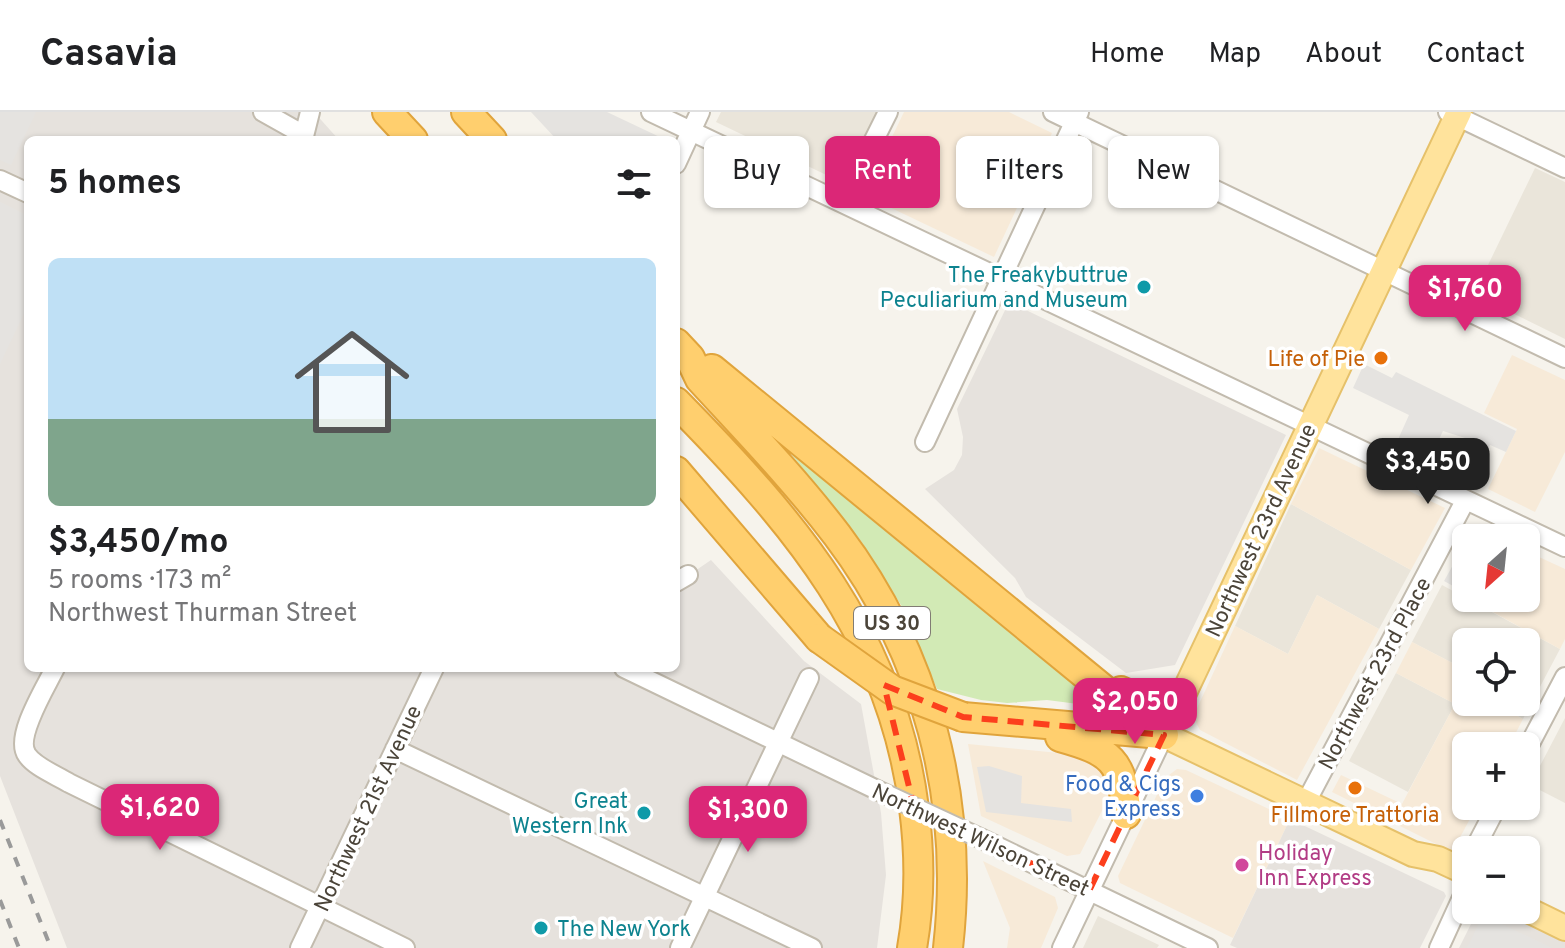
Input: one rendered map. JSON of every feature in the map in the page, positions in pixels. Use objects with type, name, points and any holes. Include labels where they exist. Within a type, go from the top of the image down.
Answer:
[{"type":"highway","points":[[466,112],[488,136]]},
{"type":"highway","points":[[389,114],[409,136]]},
{"type":"highway","points":[[683,351],[708,365],[1164,735]]},
{"type":"highway","name":"US 30","points":[[683,351],[700,379],[838,536],[886,610],[913,667],[941,760],[948,799],[953,867],[948,948]]},
{"type":"highway","name":"US 30","points":[[680,406],[798,535],[849,609],[881,677],[909,773],[916,827],[918,890],[912,948]]},
{"type":"highway","points":[[680,476],[819,638],[892,690],[963,717],[1164,735]]},
{"type":"highway","points":[[998,603],[1053,638],[1132,697],[1150,704],[1180,698]]},
{"type":"highway","points":[[1002,721],[1097,747],[1117,766],[1123,780],[1126,814]]},
{"type":"main road","name":"Northwest 23rd Avenue","points":[[1164,735],[1454,114]]},
{"type":"main road","points":[[1164,735],[1413,854],[1437,874],[1452,874]]},
{"type":"main road","points":[[1540,916],[1565,928]]},
{"type":"street","points":[[263,112],[300,136]]},
{"type":"street","points":[[304,136],[310,112]]},
{"type":"street","points":[[651,112],[825,194]]},
{"type":"street","points":[[680,155],[700,112]]},
{"type":"street","points":[[876,136],[888,112]]},
{"type":"street","points":[[1053,112],[1077,117],[1383,271],[1565,358]]},
{"type":"street","points":[[1454,114],[1565,168]]},
{"type":"street","points":[[925,442],[1077,117]]},
{"type":"street","points":[[0,180],[24,191]]},
{"type":"street","points":[[856,208],[1565,547]]},
{"type":"street","name":"Northwest 23rd Place","points":[[1305,804],[1465,501]]},
{"type":"street","points":[[53,672],[22,736],[27,756],[69,783],[405,948]]},
{"type":"street","name":"Northwest 21st Avenue","points":[[300,948],[432,672]]},
{"type":"street","name":"Northwest Wilson Street","points":[[632,672],[1208,948]]},
{"type":"street","points":[[1536,732],[1565,677]]},
{"type":"street","points":[[680,948],[809,678]]},
{"type":"street","name":"Northwest 23rd Avenue","points":[[1062,948],[1164,735]]},
{"type":"street","points":[[395,749],[812,948]]},
{"type":"street","points":[[1439,948],[1452,913]]},
{"type":"highlighted area","points":[[884,685],[963,717],[1164,735],[1089,891],[914,807]]},
{"type":"shaded area","points":[[0,112],[314,112],[335,136],[24,136],[24,672],[680,672],[680,581],[711,560],[804,661],[861,704],[881,813],[886,875],[877,948],[67,948],[0,776]]},
{"type":"shaded area","points":[[0,112],[36,112],[11,165],[0,160]]},
{"type":"shaded area","points":[[531,112],[607,112],[658,136],[553,136]]},
{"type":"shaded area","points":[[721,112],[880,112],[868,136],[825,136],[825,174],[809,167],[809,136],[745,136],[716,122]]},
{"type":"shaded area","points":[[904,112],[1009,112],[1052,133],[1051,136],[956,136],[956,208],[1017,208],[994,257],[891,208],[940,208],[940,136],[892,136]]},
{"type":"shaded area","points":[[1535,168],[1565,182],[1565,339],[1474,294]]},
{"type":"shaded area","points":[[0,202],[24,214],[24,313],[0,364]]},
{"type":"shaded area","points":[[1009,302],[1286,435],[1175,665],[1126,673],[1026,597],[1015,578],[925,489],[954,470],[962,455],[963,437],[957,409]]},
{"type":"shaded area","points":[[1512,355],[1565,380],[1565,452],[1535,512],[1488,489],[1517,429],[1484,413]]},
{"type":"shaded area","points":[[1364,364],[1392,378],[1396,372],[1516,431],[1506,452],[1490,445],[1487,452],[1483,450],[1484,444],[1443,431],[1429,460],[1396,444],[1409,415],[1353,388]]},
{"type":"shaded area","points":[[1319,448],[1445,508],[1411,570],[1291,504]]},
{"type":"shaded area","points":[[1291,504],[1411,570],[1379,629],[1317,595],[1288,654],[1235,626]]},
{"type":"shaded area","points":[[1540,557],[1565,569],[1565,639],[1560,649],[1540,638],[1540,628],[1522,628],[1493,612],[1540,612]]},
{"type":"shaded area","points":[[1452,567],[1452,585],[1444,581]]},
{"type":"shaded area","points":[[1442,585],[1452,590],[1452,612],[1492,612],[1521,628],[1452,628],[1452,663],[1412,642]]},
{"type":"shaded area","points":[[1317,595],[1379,629],[1297,780],[1200,730],[1193,717],[1235,626],[1288,654]]},
{"type":"shaded area","points":[[1540,638],[1560,649],[1540,687]]},
{"type":"shaded area","points":[[1412,642],[1452,663],[1452,702],[1396,673]]},
{"type":"shaded area","points":[[1396,673],[1452,702],[1452,710],[1408,792],[1349,761]]},
{"type":"shaded area","points":[[1452,710],[1452,716],[1518,716],[1523,719],[1516,732],[1452,732],[1452,820],[1469,820],[1461,836],[1452,836],[1452,852],[1332,792],[1341,775],[1402,804]]},
{"type":"shaded area","points":[[1565,718],[1565,803],[1540,790],[1540,766]]},
{"type":"shaded area","points":[[968,744],[1079,755],[1102,769],[1108,782],[1108,799],[1080,854],[1067,856],[981,816]]},
{"type":"shaded area","points":[[989,766],[1022,776],[1021,803],[1071,809],[1072,822],[986,812],[977,767]]},
{"type":"shaded area","points":[[1177,769],[1186,770],[1290,819],[1233,938],[1120,883],[1118,876],[1165,778]]},
{"type":"shaded area","points":[[1290,819],[1444,892],[1446,896],[1420,948],[1237,948],[1230,945]]},
{"type":"shaded area","points":[[983,861],[1055,897],[1058,908],[1041,948],[1007,948],[1010,928]]},
{"type":"shaded area","points":[[1098,916],[1159,945],[1157,948],[1083,948]]},
{"type":"shaded area","points":[[1471,924],[1527,924],[1565,942],[1565,948],[1459,948]]},
{"type":"shaded area","points":[[1479,924],[1502,924],[1552,948],[1467,948]]},
{"type":"green space","points":[[791,454],[1117,709],[1047,700],[1007,703],[937,689],[901,605],[861,541]]},
{"type":"railway","points":[[0,820],[51,948]]},
{"type":"railway","points":[[0,900],[19,948]]},
{"type":"place","name":"The Freakybuttrue Peculiarium and Museum","points":[[1144,287]]},
{"type":"place","name":"Life of Pie","points":[[1381,358]]},
{"type":"place","name":"Fillmore Trattoria","points":[[1355,788]]},
{"type":"place","name":"Food & Cigs Express","points":[[1197,796]]},
{"type":"place","name":"Great Western Ink","points":[[644,813]]},
{"type":"place","name":"Holiday Inn Express","points":[[1242,865]]},
{"type":"place","name":"The New York","points":[[541,928]]}]
